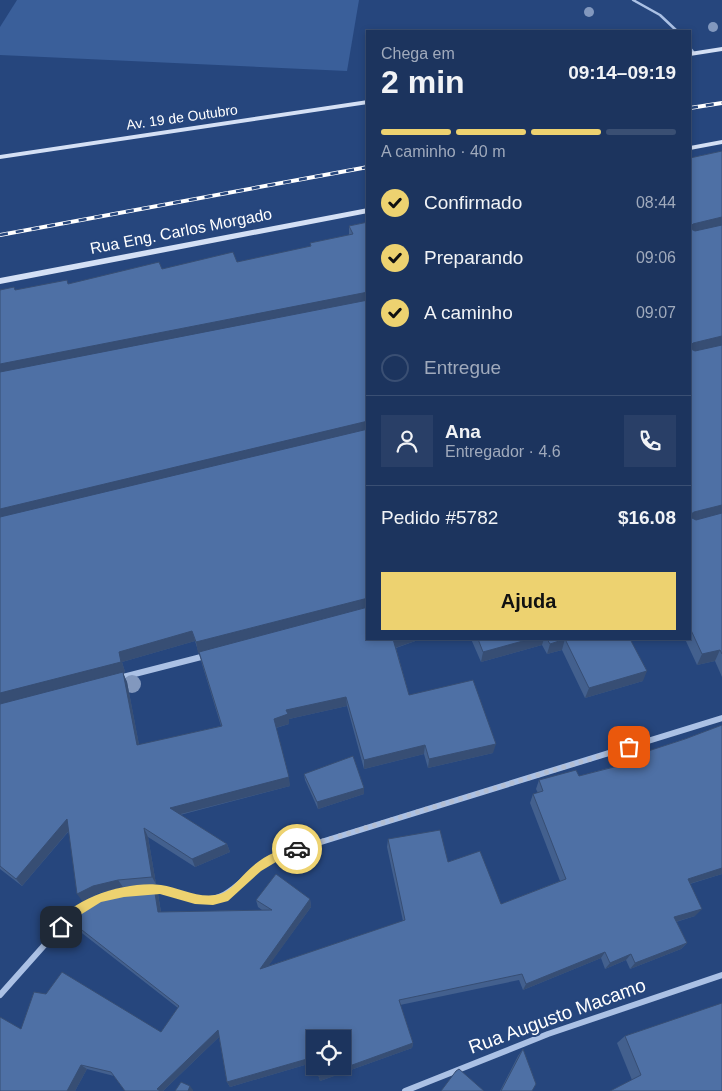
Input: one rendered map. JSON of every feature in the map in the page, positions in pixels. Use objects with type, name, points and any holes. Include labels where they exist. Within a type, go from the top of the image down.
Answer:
[{"type":"street","points":[[691,52],[722,49]]},
{"type":"street","name":"Av. 19 de Outubro","points":[[0,157],[366,102]]},
{"type":"street","points":[[691,148],[722,142]]},
{"type":"street","name":"Rua Eng. Carlos Morgado","points":[[0,281],[366,210]]},
{"type":"street","points":[[113,680],[207,655]]},
{"type":"street","points":[[146,889],[160,889],[213,900],[228,896],[257,868],[279,855],[332,837],[722,718]]},
{"type":"street","points":[[0,995],[74,913],[93,902]]},
{"type":"street","name":"Rua Augusto Macamo","points":[[405,1091],[548,1034],[722,975]]},
{"type":"lane","points":[[634,0],[660,15],[676,30]]},
{"type":"shaded area","points":[[17,0],[359,0],[347,71],[0,55],[0,27]]},
{"type":"building","points":[[722,151],[722,217],[691,226],[691,158]]},
{"type":"building","points":[[366,222],[366,292],[0,364],[0,290],[14,287],[15,290],[67,280],[68,284],[159,262],[162,269],[233,252],[237,262],[311,246],[310,243],[353,234],[349,226]]},
{"type":"building","points":[[722,225],[722,336],[691,345],[691,229],[695,231]]},
{"type":"building","points":[[366,300],[366,421],[0,509],[0,372]]},
{"type":"building","points":[[722,345],[722,505],[691,514],[691,349],[695,351]]},
{"type":"building","points":[[366,429],[366,599],[196,642],[192,631],[119,652],[121,662],[0,693],[0,517]]},
{"type":"building","points":[[722,513],[722,654],[720,650],[702,654],[691,630],[691,514],[692,518],[696,520]]},
{"type":"building","points":[[366,608],[366,640],[393,640],[409,695],[473,680],[496,744],[429,759],[425,745],[364,760],[346,697],[286,710],[288,714],[274,719],[289,777],[170,808],[227,844],[192,859],[144,828],[152,877],[118,880],[93,886],[77,894],[67,819],[16,879],[0,866],[0,704],[123,672],[137,745],[222,726],[199,652]]},
{"type":"building","points":[[478,640],[526,640],[483,652]]},
{"type":"building","points":[[548,640],[562,640],[550,644]]},
{"type":"building","points":[[565,640],[631,640],[647,671],[589,688]]},
{"type":"building","points":[[722,725],[722,868],[688,879],[702,909],[674,917],[687,943],[635,963],[631,954],[610,963],[605,952],[526,984],[522,974],[399,1000],[413,1043],[351,1065],[351,1030],[306,1030],[306,1059],[227,1082],[218,1030],[157,1089],[160,1091],[125,1091],[111,1072],[81,1065],[67,1091],[0,1091],[0,1017],[21,1029],[34,992],[46,994],[62,972],[161,1032],[179,1006],[73,923],[80,912],[79,905],[96,895],[120,890],[154,887],[158,912],[272,910],[256,900],[276,874],[310,899],[260,969],[405,920],[388,839],[440,830],[448,862],[480,851],[501,904],[566,879],[533,794],[543,791],[539,780],[576,770],[579,776],[645,759],[642,753]]},
{"type":"building","points":[[353,756],[364,788],[317,802],[304,774]]},
{"type":"building","points":[[722,1003],[722,1091],[610,1091],[641,1075],[625,1036]]},
{"type":"building","points":[[523,1049],[536,1084],[532,1091],[501,1091]]},
{"type":"building","points":[[459,1069],[484,1091],[441,1091]]},
{"type":"building","points":[[181,1082],[190,1086],[188,1091],[175,1091]]},
{"type":"railway","points":[[691,108],[722,103]]},
{"type":"railway","points":[[0,235],[366,167]]},
{"type":"way so far","points":[[297,849],[629,747]]},
{"type":"route","points":[[61,927],[74,913],[99,898],[124,892],[160,889],[195,899],[213,900],[228,896],[257,868],[279,855],[297,849]]}]
